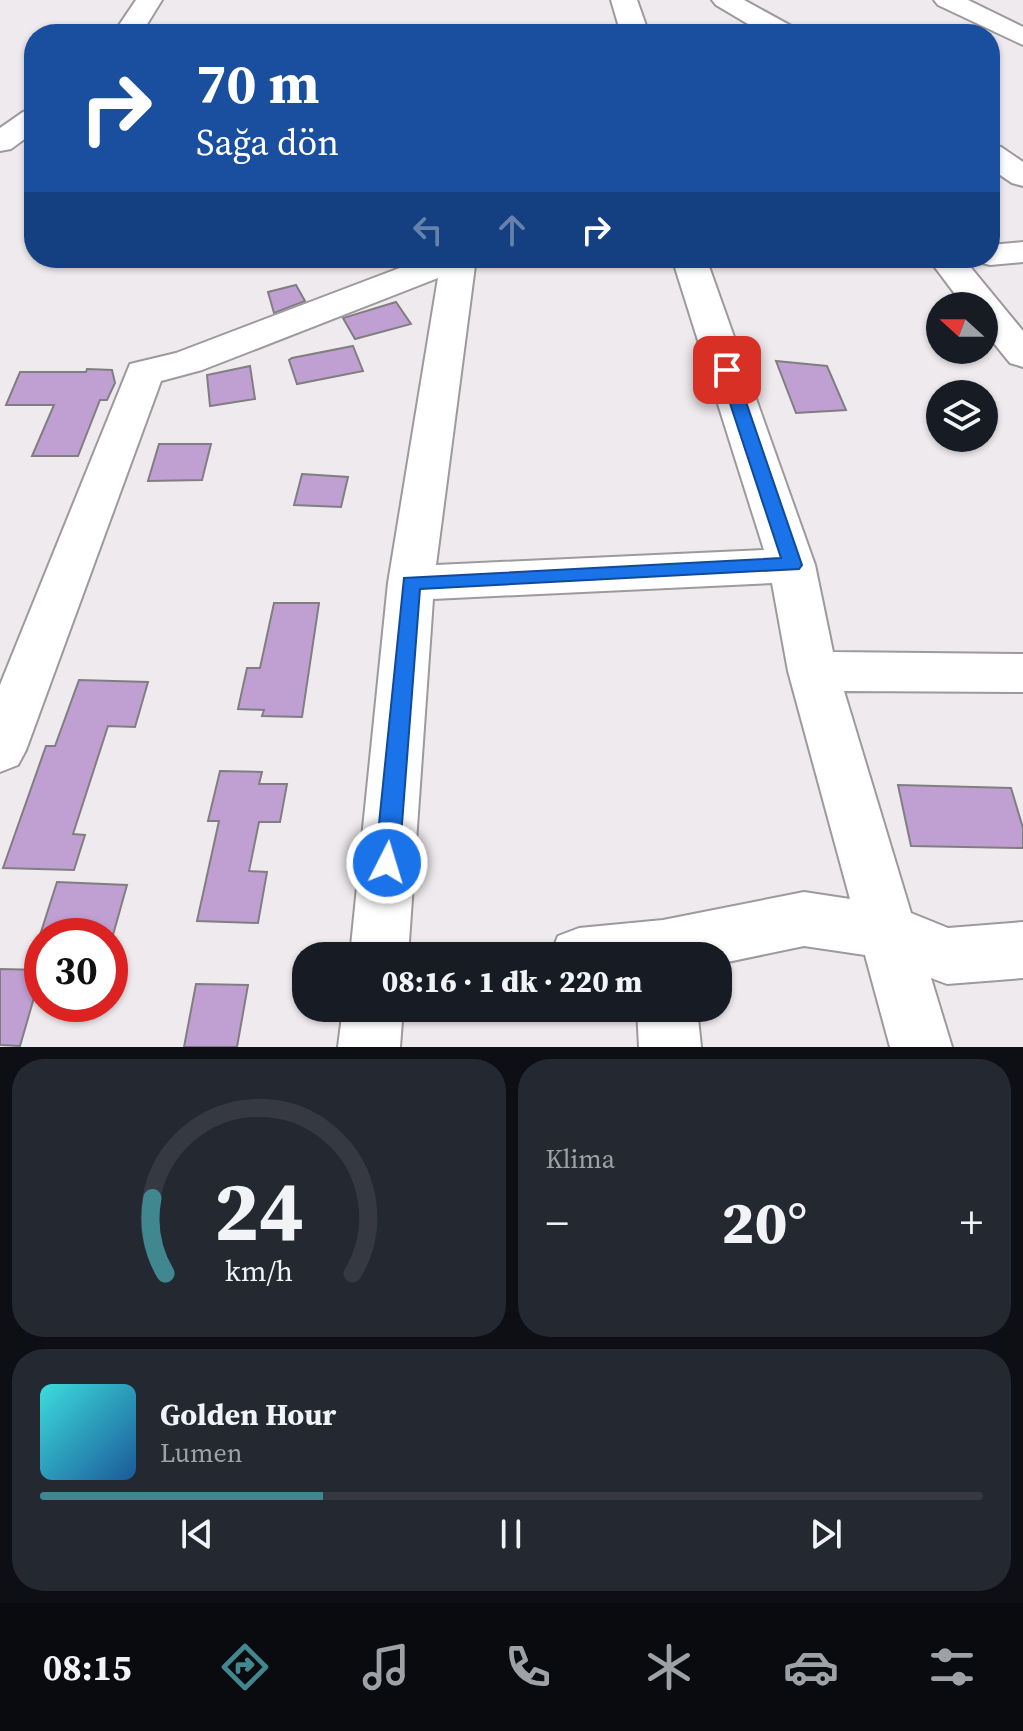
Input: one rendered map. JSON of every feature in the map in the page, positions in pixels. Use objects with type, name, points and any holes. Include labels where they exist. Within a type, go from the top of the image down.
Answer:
[{"type":"street","points":[[133,24],[149,0]]},
{"type":"street","points":[[624,0],[632,24]]},
{"type":"street","points":[[725,0],[767,24]]},
{"type":"street","points":[[947,0],[996,24]]},
{"type":"street","points":[[1000,26],[1023,37]]},
{"type":"street","points":[[0,142],[24,125]]},
{"type":"street","points":[[1000,161],[1023,176]]},
{"type":"street","points":[[1000,254],[1023,252]]},
{"type":"street","points":[[0,750],[144,373],[188,362],[433,268]]},
{"type":"street","points":[[380,942],[411,583],[458,268]]},
{"type":"street","points":[[692,268],[792,565],[813,671],[921,1047]]},
{"type":"street","points":[[957,268],[974,292]]},
{"type":"street","points":[[998,324],[1023,355]]},
{"type":"street","points":[[411,583],[792,565]]},
{"type":"street","points":[[813,671],[1023,673]]},
{"type":"street","points":[[706,942],[804,919],[887,931],[947,956],[1023,950]]},
{"type":"street","points":[[369,1047],[372,1022]]},
{"type":"street","points":[[668,1022],[670,1047]]},
{"type":"building","points":[[296,285],[305,301],[274,313],[268,292]]},
{"type":"building","points":[[396,302],[411,324],[355,339],[343,318]]},
{"type":"building","points":[[353,346],[363,371],[297,384],[289,360]]},
{"type":"building","points":[[776,361],[827,366],[846,410],[796,413]]},
{"type":"building","points":[[250,366],[255,399],[210,406],[207,375]]},
{"type":"building","points":[[87,369],[112,370],[115,383],[107,400],[100,400],[78,456],[32,456],[54,405],[6,405],[20,372],[86,372]]},
{"type":"building","points":[[159,444],[211,444],[202,480],[148,481]]},
{"type":"building","points":[[302,474],[348,477],[341,507],[294,505]]},
{"type":"building","points":[[274,603],[319,603],[302,717],[262,716],[264,710],[238,709],[247,668],[260,668]]},
{"type":"building","points":[[79,680],[148,682],[135,727],[108,726],[73,834],[85,835],[74,870],[3,868],[46,746],[55,746]]},
{"type":"building","points":[[220,771],[262,772],[259,784],[287,784],[280,822],[259,822],[249,871],[267,872],[258,923],[197,921],[219,821],[208,821]]},
{"type":"building","points":[[898,785],[1011,788],[1023,828],[1023,848],[911,846]]},
{"type":"building","points":[[57,882],[127,885],[118,918],[45,918]]},
{"type":"building","points":[[0,969],[24,970],[24,1022],[27,1022],[20,1046],[0,1045]]},
{"type":"building","points":[[196,984],[248,985],[237,1047],[184,1047]]},
{"type":"route","points":[[387,863],[411,583],[792,565],[727,370]]}]
